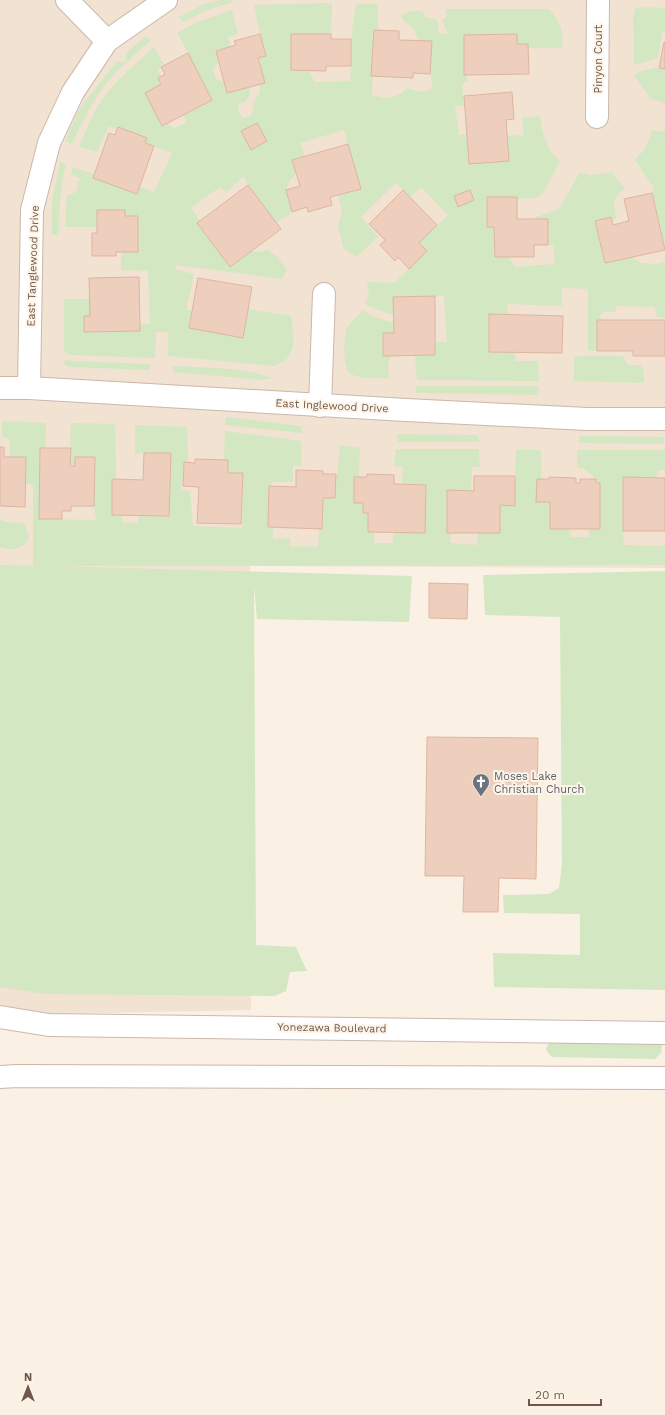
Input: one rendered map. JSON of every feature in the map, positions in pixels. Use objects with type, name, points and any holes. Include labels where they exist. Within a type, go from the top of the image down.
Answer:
[{"type":"street","points":[[67,0],[107,41]]},
{"type":"street","name":"East Tanglewood Drive","points":[[29,388],[32,210],[50,143],[73,92],[107,41],[166,0]]},
{"type":"street","name":"Pinyon Court","points":[[597,117],[598,0]]},
{"type":"street","points":[[320,406],[324,294]]},
{"type":"street","name":"East Inglewood Drive","points":[[0,388],[29,388],[320,406],[587,419],[665,419]]},
{"type":"street","name":"Yonezawa Boulevard","points":[[0,1017],[49,1025],[665,1032]]},
{"type":"street","points":[[0,1077],[665,1078]]},
{"type":"shaded area","points":[[0,0],[665,0],[665,568],[250,566],[251,1010],[0,1015]]},
{"type":"green space","points":[[220,0],[232,0],[233,2],[207,10],[183,22],[179,17],[202,5]]},
{"type":"green space","points":[[332,3],[331,34],[291,34],[291,70],[308,70],[315,82],[350,81],[351,39],[356,4],[377,4],[378,30],[374,30],[372,95],[383,98],[391,98],[408,88],[420,92],[430,90],[433,83],[430,74],[432,41],[418,41],[415,30],[403,20],[401,15],[412,11],[422,11],[426,17],[437,20],[439,34],[448,34],[442,20],[447,17],[445,9],[549,9],[561,27],[562,48],[528,48],[528,44],[517,44],[517,34],[464,35],[464,74],[467,75],[467,82],[462,83],[464,105],[455,106],[459,135],[467,134],[469,164],[509,161],[507,136],[524,135],[522,118],[540,116],[542,129],[548,146],[560,161],[544,192],[536,198],[517,199],[517,197],[487,197],[487,227],[494,227],[495,257],[508,257],[516,267],[555,264],[553,245],[548,245],[531,219],[559,209],[580,172],[591,175],[611,172],[625,188],[618,195],[615,201],[616,219],[612,220],[611,217],[595,221],[605,263],[632,257],[641,263],[656,264],[665,262],[665,318],[657,317],[655,307],[616,306],[616,312],[604,312],[600,315],[601,320],[597,320],[597,351],[588,351],[588,289],[561,288],[562,306],[507,304],[508,315],[489,314],[489,352],[515,352],[515,361],[538,361],[539,381],[417,380],[415,356],[435,355],[435,342],[447,342],[444,296],[394,297],[394,315],[365,304],[369,294],[367,282],[394,283],[427,251],[419,243],[448,215],[421,187],[410,197],[396,183],[361,217],[378,237],[356,257],[344,249],[338,227],[342,210],[338,195],[361,188],[344,130],[300,143],[305,156],[292,160],[296,174],[288,183],[286,192],[292,212],[276,223],[248,185],[244,176],[226,192],[220,187],[191,208],[200,221],[197,223],[230,267],[252,251],[262,252],[267,249],[277,257],[287,269],[282,279],[176,265],[175,269],[194,274],[186,310],[193,310],[189,328],[242,338],[248,309],[291,316],[293,346],[286,360],[275,366],[168,356],[168,332],[156,332],[155,358],[68,354],[64,350],[64,299],[90,299],[90,316],[84,316],[85,332],[140,331],[140,324],[150,324],[148,271],[121,270],[125,210],[97,210],[97,227],[65,227],[67,196],[76,192],[80,178],[71,175],[72,167],[94,174],[93,178],[137,194],[140,187],[154,192],[172,153],[145,143],[147,138],[118,127],[117,130],[109,126],[97,152],[79,147],[102,99],[124,75],[154,47],[163,63],[158,70],[161,76],[158,78],[161,84],[145,93],[173,129],[187,122],[183,115],[188,53],[177,33],[193,24],[232,10],[238,34],[228,37],[231,47],[216,51],[219,62],[213,70],[216,79],[224,82],[227,93],[250,87],[249,96],[245,102],[238,104],[239,113],[243,118],[250,116],[254,109],[252,104],[255,102],[255,98],[260,93],[260,84],[265,83],[258,58],[260,34],[254,5]]},
{"type":"green space","points":[[645,7],[665,8],[665,33],[662,32],[658,58],[634,65],[633,17],[635,9]]},
{"type":"green space","points":[[146,36],[150,41],[121,67],[96,98],[72,144],[65,141],[80,108],[117,61],[122,63],[126,61],[126,53]]},
{"type":"green space","points":[[654,68],[665,69],[665,103],[651,99],[634,76],[639,72]]},
{"type":"green space","points":[[652,130],[665,132],[665,251],[652,193],[654,188],[635,160],[646,146]]},
{"type":"green space","points":[[60,162],[66,164],[60,199],[59,235],[52,235],[52,202]]},
{"type":"green space","points":[[363,310],[374,317],[394,323],[394,333],[383,333],[383,356],[390,356],[388,364],[389,378],[367,378],[355,376],[348,372],[345,363],[344,350],[346,329]]},
{"type":"green space","points":[[579,356],[623,356],[627,365],[643,365],[644,383],[574,381],[574,358]]},
{"type":"green space","points":[[65,360],[150,364],[150,370],[70,367],[64,364]]},
{"type":"green space","points":[[173,366],[236,370],[261,374],[273,378],[261,380],[173,372]]},
{"type":"green space","points":[[416,386],[538,386],[539,395],[416,393]]},
{"type":"green space","points":[[226,417],[301,426],[302,433],[225,425]]},
{"type":"green space","points":[[2,421],[46,423],[45,448],[40,448],[39,519],[96,520],[94,506],[95,457],[76,457],[75,466],[70,466],[71,423],[115,424],[116,479],[112,480],[112,514],[122,515],[122,522],[138,523],[139,515],[169,516],[171,454],[135,454],[135,425],[187,427],[188,462],[184,462],[181,490],[190,491],[193,526],[242,528],[243,474],[228,473],[228,460],[224,460],[225,431],[301,441],[301,466],[293,465],[293,482],[272,482],[272,486],[269,486],[268,527],[273,527],[273,539],[290,538],[290,546],[318,547],[319,529],[322,529],[323,498],[335,498],[340,445],[360,448],[359,477],[354,477],[354,503],[363,503],[363,513],[368,513],[374,532],[374,543],[393,543],[393,532],[425,533],[426,485],[402,484],[403,467],[394,466],[396,449],[479,449],[480,467],[472,467],[471,491],[447,491],[447,532],[451,533],[450,543],[477,545],[478,533],[500,533],[500,505],[514,506],[516,449],[541,450],[541,479],[537,480],[536,502],[550,502],[550,529],[570,529],[571,537],[589,537],[589,529],[600,529],[596,479],[585,469],[577,468],[577,450],[665,450],[665,470],[659,470],[655,477],[623,478],[623,531],[624,545],[665,546],[665,565],[53,566],[412,576],[409,622],[257,619],[254,586],[256,945],[296,947],[307,971],[290,972],[286,991],[275,996],[45,994],[0,987],[0,565],[33,566],[33,485],[25,484],[26,457],[10,457],[9,438],[2,437]]},
{"type":"green space","points":[[397,434],[477,435],[480,442],[398,442]]},
{"type":"green space","points":[[579,436],[664,437],[664,444],[579,443]]},
{"type":"green space","points":[[0,519],[5,522],[25,523],[29,539],[16,549],[0,547]]},
{"type":"green space","points":[[665,571],[665,990],[494,987],[493,953],[580,955],[580,914],[504,913],[503,895],[549,894],[559,888],[562,864],[560,617],[485,615],[483,575]]},
{"type":"green space","points":[[554,1040],[657,1040],[662,1046],[661,1053],[655,1059],[552,1057],[546,1050],[548,1044]]},
{"type":"building","points":[[374,30],[399,31],[399,40],[432,41],[430,74],[413,73],[413,78],[371,76]]},
{"type":"building","points":[[260,34],[266,56],[258,58],[265,83],[227,93],[216,51],[236,45],[234,41]]},
{"type":"building","points":[[291,34],[331,34],[331,39],[351,39],[351,66],[326,66],[326,71],[291,70]]},
{"type":"building","points":[[517,34],[517,44],[528,44],[529,74],[464,75],[464,35]]},
{"type":"building","points":[[665,42],[665,69],[659,68]]},
{"type":"building","points":[[188,53],[212,100],[162,126],[145,93],[161,84],[158,78],[165,74],[161,67]]},
{"type":"building","points":[[512,92],[514,119],[506,120],[509,161],[469,164],[464,96]]},
{"type":"building","points":[[257,123],[267,141],[251,150],[241,131]]},
{"type":"building","points":[[118,127],[147,138],[145,143],[154,146],[137,194],[93,178],[109,133],[115,135]]},
{"type":"building","points":[[348,144],[361,189],[330,197],[332,205],[308,212],[307,207],[292,212],[286,190],[300,186],[292,160]]},
{"type":"building","points":[[248,185],[281,229],[230,267],[197,223]]},
{"type":"building","points":[[403,190],[437,225],[419,243],[427,251],[409,269],[398,257],[395,261],[380,245],[385,240],[369,224]]},
{"type":"building","points":[[470,190],[474,200],[458,207],[454,196]]},
{"type":"building","points":[[652,193],[665,250],[605,263],[595,221],[611,217],[613,225],[629,221],[624,199]]},
{"type":"building","points":[[487,197],[517,197],[517,219],[548,219],[548,245],[534,245],[534,257],[495,257],[494,227],[487,227]]},
{"type":"building","points":[[97,210],[125,210],[125,216],[138,216],[138,252],[116,252],[116,256],[92,256],[92,233],[97,233]]},
{"type":"building","points":[[139,277],[140,331],[84,332],[84,316],[90,316],[89,278]]},
{"type":"building","points":[[198,278],[252,287],[243,338],[189,328]]},
{"type":"building","points":[[435,296],[435,355],[383,356],[383,333],[394,333],[393,297]]},
{"type":"building","points":[[489,314],[563,316],[562,353],[489,352]]},
{"type":"building","points":[[597,320],[665,320],[665,356],[633,356],[633,351],[597,351]]},
{"type":"building","points":[[0,447],[4,447],[4,457],[26,457],[25,507],[0,506]]},
{"type":"building","points":[[40,448],[71,448],[70,466],[75,466],[75,457],[95,457],[94,506],[71,506],[71,511],[62,511],[62,519],[39,519]]},
{"type":"building","points":[[144,453],[171,453],[169,516],[112,515],[112,479],[143,480]]},
{"type":"building","points":[[195,459],[228,460],[228,473],[243,473],[241,524],[197,523],[199,487],[183,486],[184,462],[195,463]]},
{"type":"building","points":[[296,470],[323,471],[323,474],[336,474],[335,498],[323,498],[322,529],[268,527],[269,486],[296,487]]},
{"type":"building","points":[[367,474],[394,475],[394,484],[426,485],[425,533],[368,532],[368,513],[363,513],[363,503],[354,503],[354,477],[367,477]]},
{"type":"building","points":[[474,476],[515,476],[515,506],[500,505],[500,533],[447,533],[447,490],[474,491]]},
{"type":"building","points":[[549,477],[576,478],[576,483],[580,483],[580,479],[596,479],[596,483],[600,483],[600,529],[550,529],[550,502],[536,502],[537,479],[549,479]]},
{"type":"building","points":[[623,477],[665,478],[665,531],[623,531]]},
{"type":"building","points":[[429,583],[468,584],[467,619],[429,618]]},
{"type":"building","name":"Moses Lake Christian Church","points":[[427,737],[538,738],[536,879],[499,878],[498,912],[463,912],[464,876],[425,876]]},
{"type":"place","name":"Moses Lake Christian Church","points":[[481,797]]}]
